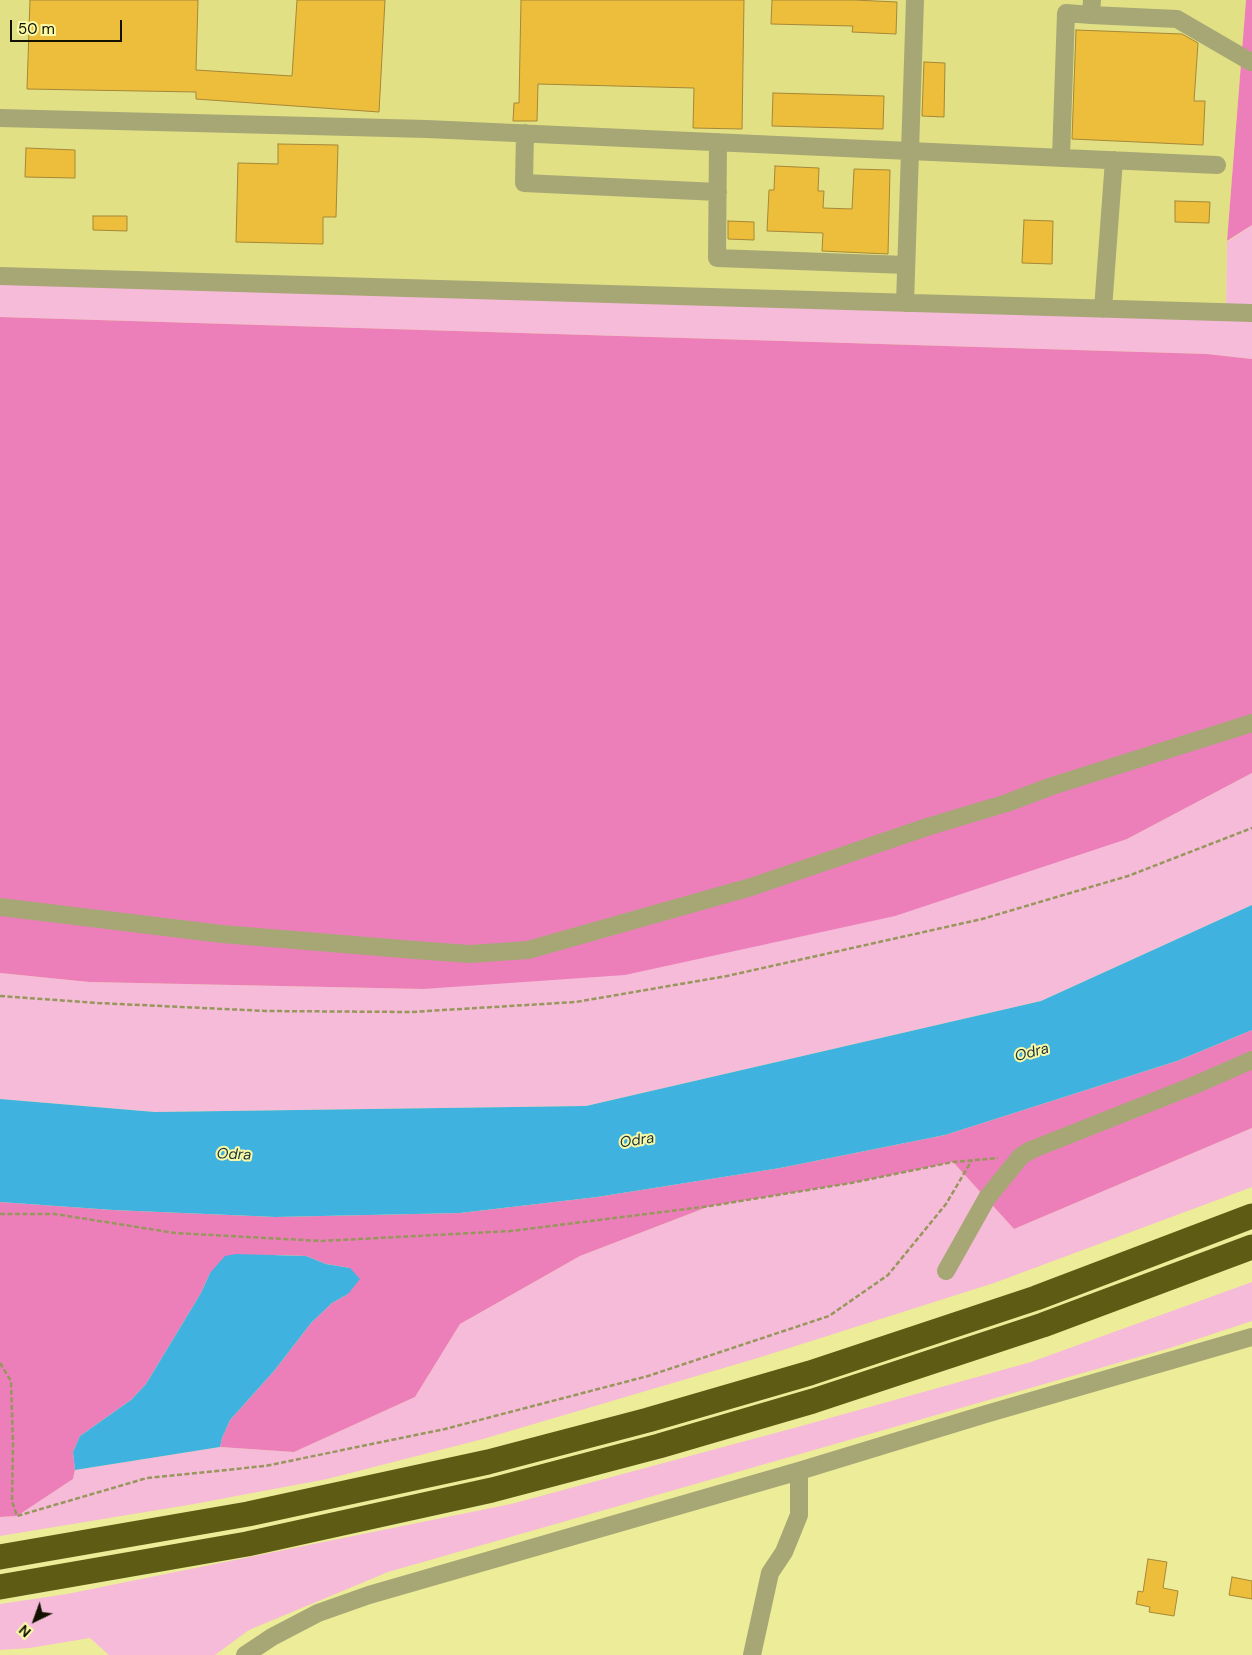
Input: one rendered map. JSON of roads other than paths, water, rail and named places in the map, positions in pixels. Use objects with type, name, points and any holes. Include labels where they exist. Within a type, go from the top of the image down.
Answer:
[{"type":"highway","points":[[0,1557],[248,1514],[488,1462],[648,1420],[810,1373],[1036,1298],[1252,1216]]},
{"type":"highway","points":[[0,1587],[256,1542],[492,1490],[659,1446],[813,1401],[1034,1328],[1252,1247]]},
{"type":"street","points":[[905,303],[915,0]]},
{"type":"street","points":[[1060,157],[1066,12],[1091,7],[1177,19],[1251,62]]},
{"type":"street","points":[[0,118],[426,129],[1217,165]]},
{"type":"street","points":[[525,133],[524,183],[718,192]]},
{"type":"street","points":[[718,142],[717,258],[906,264]]},
{"type":"street","points":[[1104,309],[1114,160]]},
{"type":"street","points":[[0,276],[1252,313]]},
{"type":"street","points":[[0,907],[222,934],[415,950],[470,954],[528,950],[751,887],[927,827],[1007,803],[1052,786],[1252,723]]},
{"type":"street","points":[[946,1271],[987,1198],[1021,1156],[1031,1150],[1195,1085],[1252,1060]]},
{"type":"street","points":[[245,1655],[272,1637],[318,1613],[369,1595],[799,1471],[986,1414],[1252,1337]]},
{"type":"street","points":[[752,1655],[770,1574],[784,1552],[799,1515],[799,1471]]},
{"type":"water","name":"Odra","points":[[1252,905],[1252,1030],[1177,1061],[945,1135],[780,1168],[597,1197],[460,1213],[276,1217],[113,1210],[0,1202],[0,1099],[155,1112],[586,1106],[1041,1001]]},
{"type":"water","points":[[236,1254],[306,1256],[326,1264],[350,1268],[360,1279],[348,1294],[332,1303],[311,1323],[274,1371],[230,1420],[220,1447],[75,1470],[73,1452],[80,1436],[131,1400],[146,1384],[201,1293],[210,1273],[225,1256]]}]
